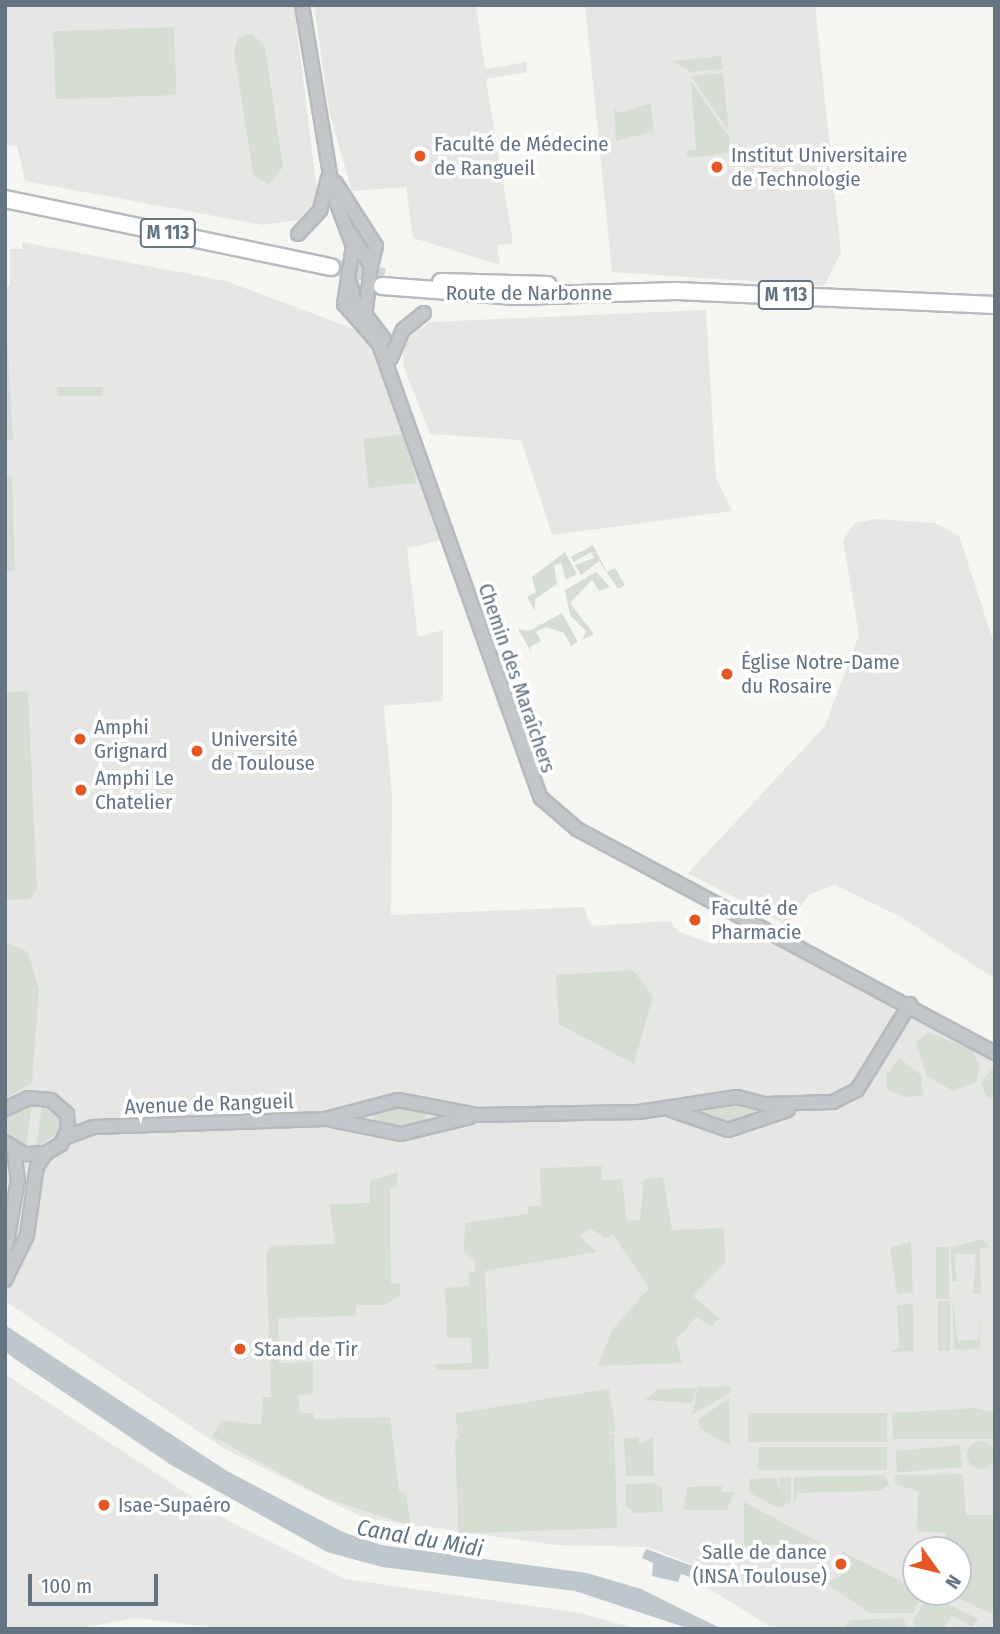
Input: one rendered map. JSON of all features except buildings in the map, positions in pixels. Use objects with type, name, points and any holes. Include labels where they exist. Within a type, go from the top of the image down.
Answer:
[{"type":"main road","name":"M 113","points":[[5,198],[330,272],[5,206]]},
{"type":"main road","name":"Route de Narbonne","points":[[379,276],[995,305]]},
{"type":"street","points":[[302,5],[330,172],[353,246],[351,285]]},
{"type":"street","points":[[298,234],[320,210],[330,172]]},
{"type":"street","points":[[330,172],[374,241],[379,276],[366,310]]},
{"type":"street","points":[[348,233],[364,247],[379,276]]},
{"type":"street","name":"Chemin des Maraîchers","points":[[351,285],[391,358],[540,780],[553,801],[995,1053]]},
{"type":"street","name":"Chemin des Maraîchers","points":[[351,285],[344,304],[372,332],[541,798],[567,824],[910,1006],[995,1046]]},
{"type":"street","points":[[391,358],[403,330],[424,313]]},
{"type":"street","name":"Avenue de Rangueil","points":[[325,1119],[398,1100],[477,1115],[671,1110],[699,1101],[737,1097],[760,1103],[846,1098],[864,1079],[910,1006]]},
{"type":"street","name":"Avenue de Rangueil","points":[[671,1110],[728,1130],[758,1122],[781,1111],[850,1104],[910,1006]]},
{"type":"street","name":"Avenue de Rangueil","points":[[5,1109],[38,1097],[94,1127]]},
{"type":"street","points":[[696,1119],[699,1101]]},
{"type":"street","points":[[758,1122],[760,1103]]},
{"type":"street","points":[[373,1128],[368,1116],[374,1106]]},
{"type":"street","points":[[425,1130],[432,1118],[428,1107]]},
{"type":"street","points":[[66,1137],[67,1114]]},
{"type":"street","name":"Avenue de Rangueil","points":[[46,1153],[66,1137],[94,1127],[325,1119],[401,1134],[477,1115]]},
{"type":"street","points":[[5,1253],[18,1180],[10,1146],[46,1153],[27,1235],[5,1280]]},
{"type":"shaded area","points":[[5,5],[294,5],[318,200],[298,220],[263,225],[25,181],[17,146],[5,145]]},
{"type":"shaded area","name":"Faculté de Médecine de Rangueil","points":[[314,5],[476,5],[485,69],[526,62],[527,72],[486,79],[513,243],[497,245],[500,265],[413,238],[406,187],[352,191],[329,111]]},
{"type":"shaded area","name":"Institut Universitaire de Technologie","points":[[585,5],[815,5],[841,253],[824,286],[612,272]]},
{"type":"shaded area","points":[[174,27],[176,95],[55,99],[53,31]]},
{"type":"shaded area","points":[[251,33],[265,46],[283,167],[269,185],[253,174],[234,51],[238,38]]},
{"type":"shaded area","points":[[721,56],[723,69],[691,72],[673,61]]},
{"type":"shaded area","points":[[723,73],[729,132],[691,76]]},
{"type":"shaded area","points":[[691,81],[730,138],[730,153],[688,158],[686,151],[696,150]]},
{"type":"shaded area","points":[[651,103],[654,138],[651,132],[616,141],[614,107],[617,113]]},
{"type":"shaded area","name":"Université de Toulouse","points":[[22,242],[226,281],[357,330],[373,346],[443,540],[407,548],[418,637],[443,630],[443,701],[384,706],[392,796],[391,915],[584,907],[591,926],[670,921],[679,932],[716,945],[727,925],[757,942],[765,937],[995,1057],[995,1629],[774,1629],[695,1580],[698,1567],[648,1547],[556,1545],[364,1518],[223,1448],[5,1301],[5,286],[10,286],[10,249],[22,249]]},
{"type":"shaded area","points":[[5,297],[13,440],[5,441]]},
{"type":"shaded area","points":[[706,310],[716,478],[732,511],[552,535],[521,440],[430,434],[403,365],[404,341],[430,322]]},
{"type":"shaded area","points":[[57,387],[103,387],[103,396],[57,396]]},
{"type":"shaded area","points":[[405,434],[417,483],[369,488],[363,439]]},
{"type":"shaded area","points":[[5,476],[12,476],[15,571],[5,572]]},
{"type":"shaded area","points":[[876,519],[935,523],[959,536],[995,646],[995,979],[901,917],[835,885],[810,894],[786,925],[688,873],[825,726],[859,635],[843,540],[855,523]]},
{"type":"shaded area","points":[[593,545],[607,572],[615,568],[625,585],[618,589],[599,561],[581,575],[575,565],[594,558],[591,552],[574,562],[571,557]]},
{"type":"shaded area","points":[[565,552],[577,574],[566,580],[561,563],[554,566],[557,584],[535,599],[535,611],[527,597],[536,592],[532,577]]},
{"type":"shaded area","points":[[596,572],[610,587],[599,591],[592,580],[570,603],[594,634],[582,640],[586,631],[570,615],[565,590]]},
{"type":"shaded area","points":[[562,613],[578,642],[571,646],[564,633],[546,627],[536,632],[541,641],[530,647],[532,653],[518,629],[529,631]]},
{"type":"shaded area","points":[[28,691],[37,889],[30,899],[5,900],[5,692]]},
{"type":"shaded area","points":[[5,942],[28,952],[39,990],[32,1083],[5,1099]]},
{"type":"shaded area","points":[[633,970],[653,996],[634,1064],[559,1024],[556,975]]},
{"type":"shaded area","points":[[928,1032],[972,1050],[980,1067],[976,1082],[953,1091],[927,1076],[916,1043]]},
{"type":"shaded area","points":[[899,1058],[921,1075],[923,1095],[905,1097],[887,1089],[886,1075]]},
{"type":"shaded area","points":[[995,1065],[995,1097],[987,1098],[981,1083]]},
{"type":"shaded area","points":[[735,1101],[756,1106],[755,1117],[727,1125],[699,1114],[700,1108]]},
{"type":"shaded area","points":[[32,1104],[25,1147],[6,1135],[5,1117]]},
{"type":"shaded area","points":[[42,1105],[61,1116],[62,1130],[36,1148]]},
{"type":"shaded area","points":[[396,1105],[425,1109],[426,1122],[405,1129],[374,1124],[374,1111]]},
{"type":"shaded area","points":[[602,1166],[602,1180],[622,1179],[627,1221],[640,1220],[644,1179],[663,1177],[672,1230],[724,1228],[725,1262],[693,1296],[719,1318],[712,1327],[696,1317],[676,1340],[682,1363],[598,1366],[612,1330],[649,1288],[613,1235],[605,1239],[591,1228],[579,1236],[597,1252],[485,1271],[489,1369],[438,1370],[434,1364],[472,1363],[471,1338],[447,1338],[445,1288],[469,1286],[469,1272],[475,1271],[475,1261],[464,1252],[465,1223],[528,1214],[529,1206],[541,1206],[540,1168]]},
{"type":"shaded area","points":[[397,1173],[397,1187],[390,1188],[391,1284],[400,1283],[400,1295],[386,1305],[356,1305],[356,1316],[278,1318],[279,1363],[313,1362],[313,1394],[299,1395],[300,1413],[313,1413],[314,1419],[390,1417],[399,1491],[406,1494],[411,1526],[325,1498],[212,1436],[222,1420],[261,1425],[263,1397],[271,1397],[266,1253],[271,1246],[335,1244],[329,1204],[370,1203],[370,1180]]},
{"type":"shaded area","points":[[981,1239],[991,1247],[980,1248],[981,1294],[973,1294],[976,1254],[954,1254],[957,1281],[952,1281],[951,1247]]},
{"type":"shaded area","points":[[911,1241],[913,1293],[897,1294],[890,1248]]},
{"type":"shaded area","points":[[936,1247],[949,1247],[949,1299],[936,1299]]},
{"type":"shaded area","points":[[952,1296],[958,1341],[979,1339],[982,1301],[980,1349],[954,1350]]},
{"type":"shaded area","points":[[938,1301],[950,1301],[950,1351],[938,1351]]},
{"type":"shaded area","points":[[913,1304],[914,1351],[891,1352],[899,1347],[897,1305]]},
{"type":"shaded area","points":[[5,1325],[227,1471],[343,1532],[381,1545],[587,1573],[641,1589],[722,1629],[690,1629],[575,1591],[382,1567],[327,1552],[171,1465],[15,1359],[5,1351]]},
{"type":"shaded area","name":"Isae-Supaéro","points":[[5,1374],[227,1520],[345,1579],[581,1613],[638,1629],[226,1629],[135,1618],[76,1629],[5,1629]]},
{"type":"shaded area","points":[[731,1386],[731,1392],[692,1415],[698,1387]]},
{"type":"shaded area","points":[[696,1388],[692,1403],[645,1400],[658,1389]]},
{"type":"shaded area","points":[[609,1389],[616,1431],[462,1456],[455,1413]]},
{"type":"shaded area","points":[[729,1398],[730,1446],[701,1429],[698,1420]]},
{"type":"shaded area","points":[[975,1408],[995,1412],[995,1439],[893,1439],[892,1413]]},
{"type":"shaded area","points":[[748,1413],[887,1413],[887,1442],[748,1442]]},
{"type":"shaded area","points":[[614,1433],[617,1528],[458,1533],[455,1439]]},
{"type":"shaded area","points":[[639,1437],[639,1444],[653,1437],[654,1476],[626,1476],[624,1439]]},
{"type":"shaded area","points":[[981,1441],[991,1445],[995,1455],[991,1465],[981,1469],[971,1465],[967,1455],[971,1445]]},
{"type":"shaded area","points":[[960,1445],[962,1467],[897,1473],[895,1451]]},
{"type":"shaded area","points":[[758,1447],[887,1447],[887,1470],[758,1470]]},
{"type":"shaded area","points":[[963,1474],[966,1515],[995,1515],[995,1615],[972,1605],[972,1536],[946,1536],[946,1533],[917,1531],[918,1491],[895,1484],[895,1475]]},
{"type":"shaded area","points":[[885,1475],[889,1485],[879,1491],[798,1493],[794,1503],[794,1477]]},
{"type":"shaded area","points":[[791,1477],[791,1502],[779,1508],[750,1493],[749,1479],[776,1478],[785,1501],[778,1478]]},
{"type":"shaded area","points":[[654,1483],[662,1488],[663,1512],[634,1513],[626,1506],[626,1484]]},
{"type":"shaded area","points":[[722,1486],[722,1492],[734,1492],[727,1510],[684,1510],[687,1487]]},
{"type":"shaded area","points":[[744,1502],[821,1543],[744,1546]]},
{"type":"shaded area","points":[[646,1549],[698,1568],[694,1578],[681,1574],[678,1582],[652,1576],[653,1563],[642,1558]]},
{"type":"shaded area","points":[[843,1552],[902,1582],[902,1606],[916,1606],[913,1613],[870,1613],[826,1583],[842,1575],[832,1567]]},
{"type":"shaded area","points":[[922,1606],[951,1606],[978,1619],[972,1627],[952,1616],[943,1629],[916,1629],[913,1621]]},
{"type":"shaded area","points":[[903,1618],[908,1629],[844,1629],[850,1620]]},
{"type":"tunnel","points":[[331,267],[384,276]]},
{"type":"place","name":"Faculté de Médecine de Rangueil","points":[[420,156]]},
{"type":"place","name":"Institut Universitaire de Technologie","points":[[717,167]]},
{"type":"place","name":"Église Notre-Dame du Rosaire","points":[[727,674]]},
{"type":"place","name":"Amphi Grignard","points":[[80,739]]},
{"type":"place","name":"Université de Toulouse","points":[[197,751]]},
{"type":"place","name":"Amphi Le Chatelier","points":[[81,790]]},
{"type":"place","name":"Faculté de Pharmacie","points":[[695,920]]},
{"type":"place","name":"Stand de Tir","points":[[240,1349]]},
{"type":"place","name":"Isae-Supaéro","points":[[104,1505]]},
{"type":"place","name":"Salle de dance (INSA Toulouse)","points":[[841,1564]]},
{"type":"water label","name":"Canal du Midi","points":[[420,1538]]}]
